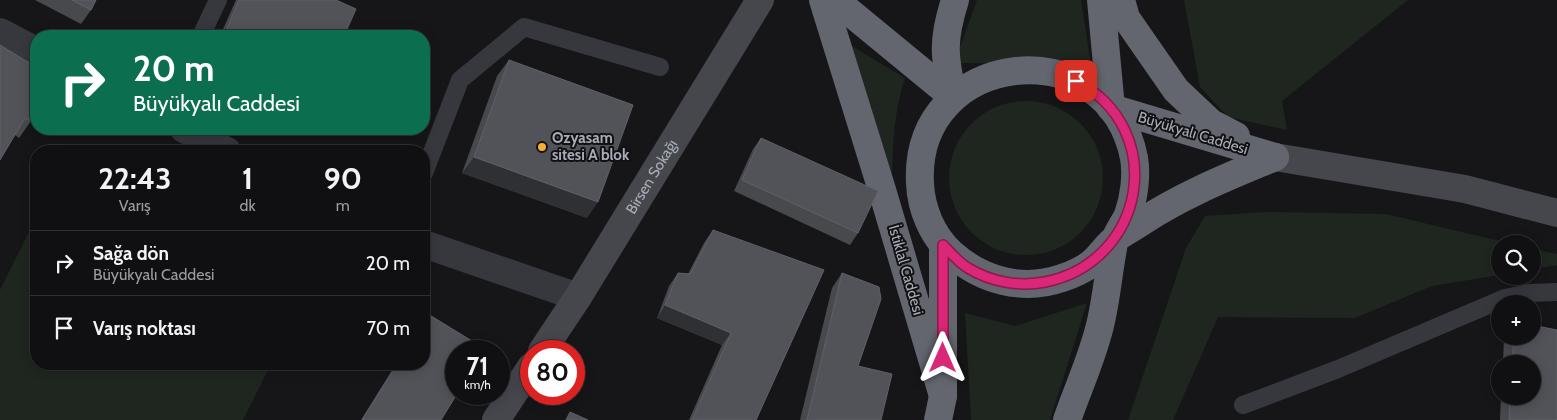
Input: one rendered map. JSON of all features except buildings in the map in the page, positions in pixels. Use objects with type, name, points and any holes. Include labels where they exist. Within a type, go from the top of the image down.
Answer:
[{"type":"highway","name":"İstiklal Caddesi","points":[[823,0],[882,190],[941,408]]},
{"type":"highway","points":[[835,0],[953,97]]},
{"type":"highway","points":[[953,97],[945,58],[946,28],[955,0]]},
{"type":"highway","name":"Büyükyalı Caddesi","points":[[1101,0],[1111,108]]},
{"type":"highway","points":[[1122,0],[1126,18],[1176,90],[1211,123],[1275,157]]},
{"type":"highway","name":"Büyükyalı Caddesi","points":[[1034,69],[1063,74],[1089,88],[1111,108],[1125,132],[1134,159],[1135,187],[1128,214],[1115,239],[1092,263],[1062,278],[1030,285],[998,281],[968,268],[943,245],[929,223],[920,196],[919,170],[924,143],[936,118],[953,97],[977,81],[1005,71],[1034,69]]},
{"type":"highway","name":"Büyükyalı Caddesi","points":[[1111,108],[1275,157]]},
{"type":"highway","points":[[1115,239],[1192,192],[1275,157]]},
{"type":"highway","name":"Büyükyalı Caddesi","points":[[1067,420],[1101,323],[1115,239]]},
{"type":"highway","name":"İstiklal Caddesi","points":[[941,408],[943,245]]},
{"type":"main road","name":"Birsen Sokağı","points":[[549,340],[578,298],[760,0]]},
{"type":"main road","points":[[1275,157],[1465,189],[1557,213]]},
{"type":"main road","points":[[496,420],[520,384]]},
{"type":"street","points":[[0,32],[30,48]]},
{"type":"street","points":[[196,135],[215,145]]},
{"type":"street","points":[[430,246],[578,298]]},
{"type":"lane","points":[[204,30],[218,0]]},
{"type":"lane","points":[[430,158],[460,80],[524,27],[660,67]]},
{"type":"lane","points":[[1243,404],[1338,369],[1504,298],[1529,293],[1557,292]]},
{"type":"shaded area","points":[[977,0],[1081,0],[1093,78],[1055,60],[1025,57],[983,63],[954,63]]},
{"type":"shaded area","points":[[1184,0],[1408,0],[1282,101],[1287,130],[1228,117],[1200,87]]},
{"type":"shaded area","points":[[845,42],[905,78],[896,115],[892,177]]},
{"type":"shaded area","points":[[1026,101],[1055,107],[1069,114],[1080,124],[1090,135],[1097,149],[1103,178],[1097,207],[1090,221],[1080,232],[1069,242],[1055,249],[1026,255],[997,249],[983,242],[972,232],[962,221],[955,207],[949,178],[955,149],[962,135],[972,124],[983,114],[997,107]]},
{"type":"shaded area","points":[[1265,212],[1386,214],[1491,239],[1491,276],[1432,286],[1355,318],[1218,317],[1173,420],[1128,420],[1186,248],[1205,216]]},
{"type":"shaded area","points":[[30,230],[30,370],[268,370],[243,420],[0,420],[0,290]]},
{"type":"shaded area","points":[[1541,251],[1557,254],[1557,265],[1541,268]]},
{"type":"shaded area","points":[[1087,303],[1050,420],[971,420],[965,313],[1015,326]]},
{"type":"place","name":"Ozyasam sitesi A blok","points":[[542,147]]},
{"type":"route","points":[[943,358],[943,245],[968,268],[998,281],[1030,285],[1062,278],[1092,263],[1115,239],[1128,214],[1135,187],[1134,159],[1125,132],[1111,108],[1089,88],[1076,81]]}]
